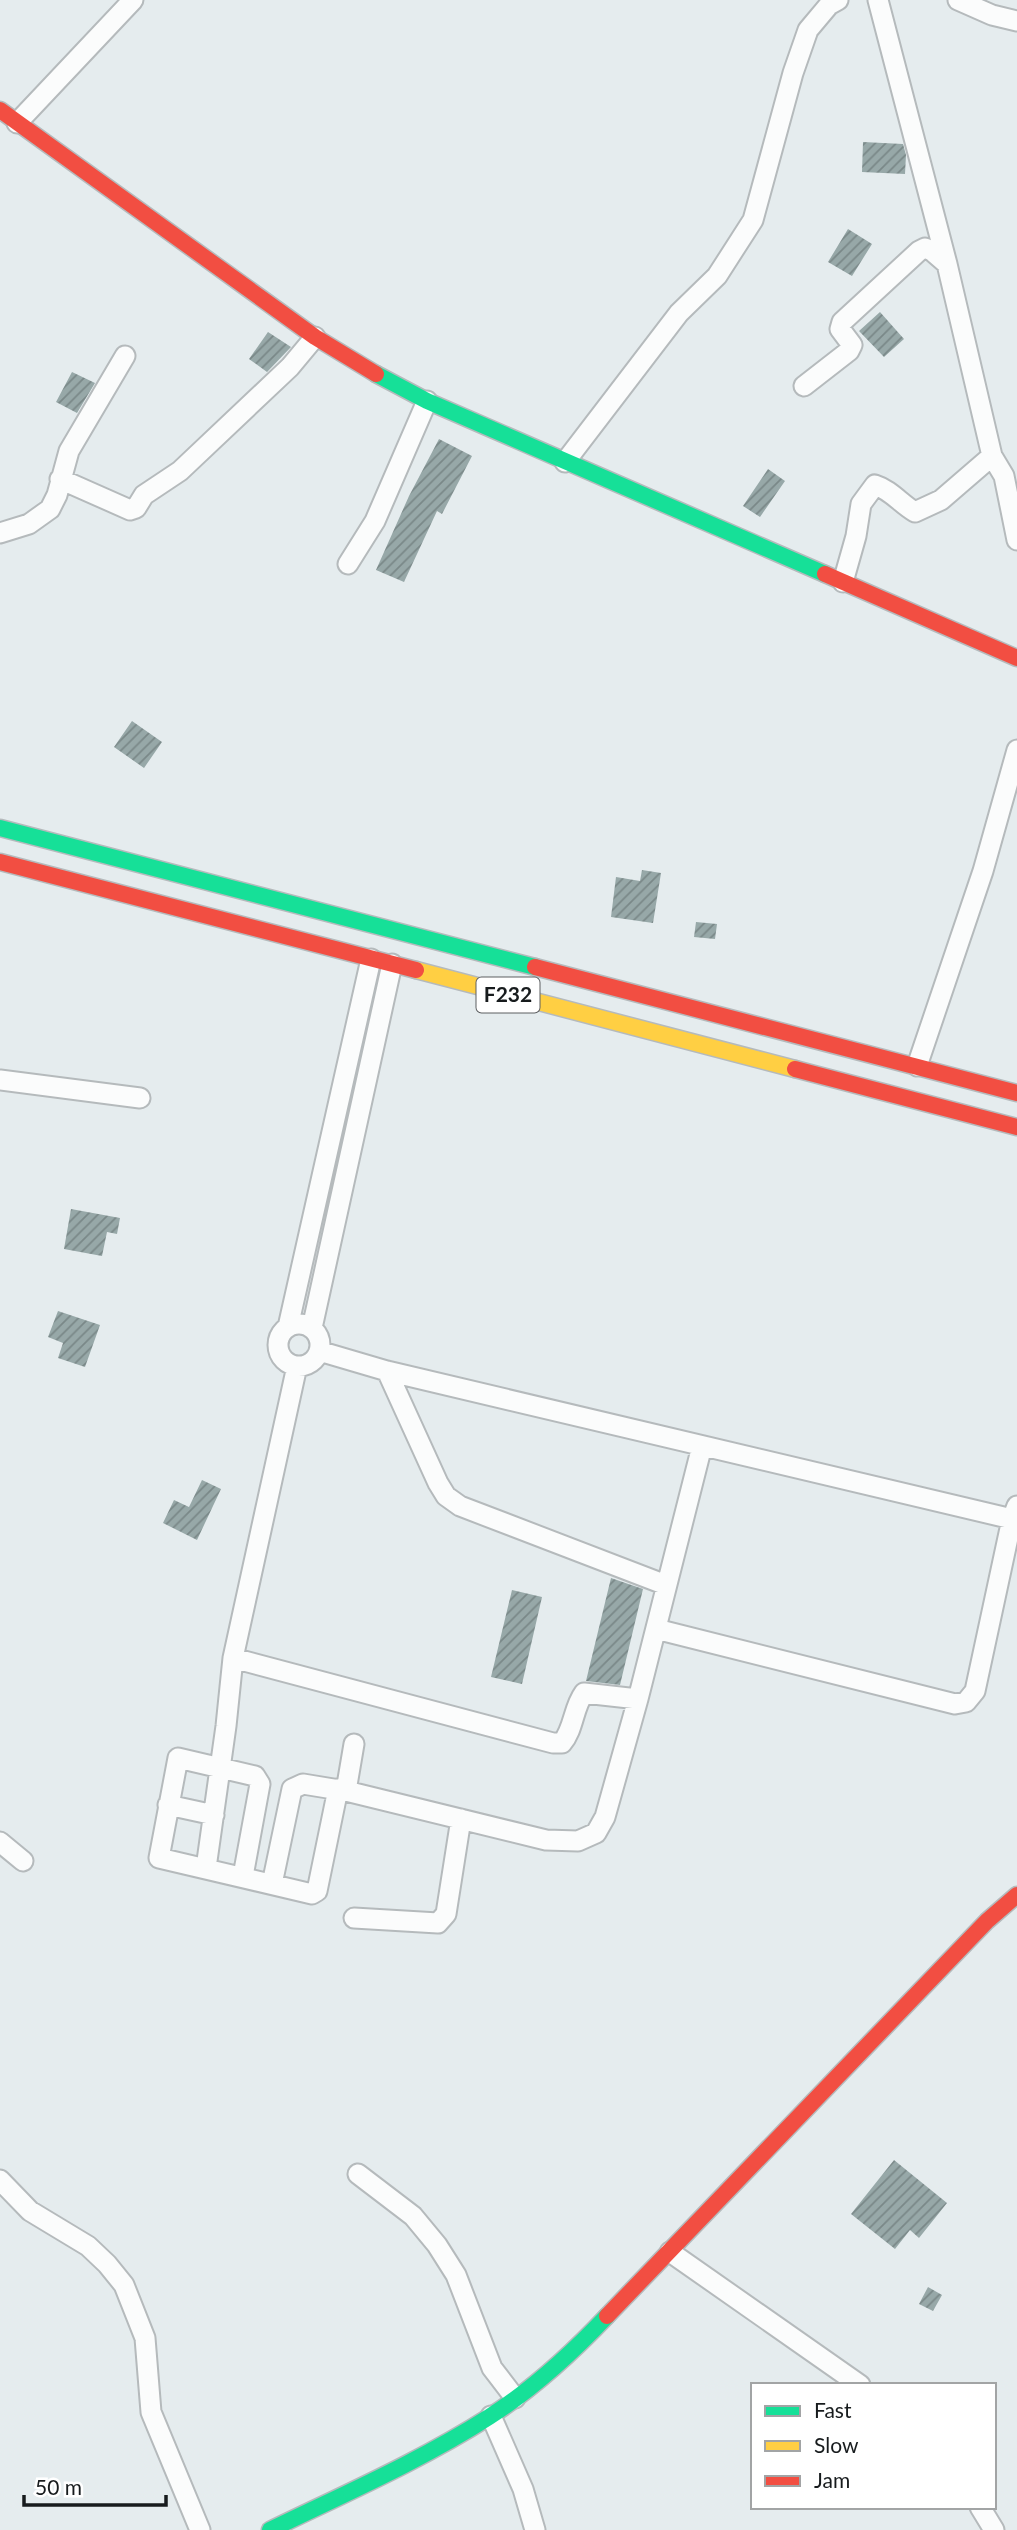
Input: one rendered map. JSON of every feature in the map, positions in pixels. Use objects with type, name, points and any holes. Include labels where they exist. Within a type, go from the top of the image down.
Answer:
[{"type":"main road","points":[[0,110],[315,337],[378,375],[427,401],[1017,658]]},
{"type":"main road","name":"F232","points":[[0,828],[1017,1093]]},
{"type":"main road","name":"F232","points":[[0,862],[1017,1127]]},
{"type":"main road","points":[[270,2530],[412,2461],[491,2416],[569,2356],[987,1921],[1017,1895]]},
{"type":"street","points":[[17,123],[133,0]]},
{"type":"street","points":[[565,462],[679,313],[717,276],[753,220],[793,73],[808,30],[829,5],[838,0]]},
{"type":"street","points":[[878,0],[947,264],[992,456],[1010,473],[1017,540]]},
{"type":"street","points":[[958,0],[992,15],[1017,21]]},
{"type":"street","points":[[804,386],[849,351],[852,345],[840,329],[842,322],[919,251],[925,248],[932,251],[947,264]]},
{"type":"street","points":[[60,479],[130,510],[136,509],[144,495],[180,471],[290,367],[315,337]]},
{"type":"street","points":[[0,533],[29,524],[50,509],[57,495],[69,451],[125,356]]},
{"type":"street","points":[[348,564],[375,521],[427,401]]},
{"type":"street","points":[[843,582],[856,536],[860,504],[875,485],[886,488],[900,503],[915,512],[941,500],[992,456]]},
{"type":"street","points":[[917,1066],[983,872],[1017,750]]},
{"type":"street","points":[[288,1327],[300,1324],[312,1328],[319,1338],[319,1350],[311,1362],[297,1366],[286,1361],[279,1350],[280,1338],[288,1327],[371,959]]},
{"type":"street","points":[[312,1328],[392,964]]},
{"type":"street","points":[[0,1080],[140,1098]]},
{"type":"street","points":[[319,1350],[387,1371],[702,1446],[1014,1512],[975,1691],[967,1702],[955,1704],[656,1629]]},
{"type":"street","points":[[206,1868],[233,1658],[297,1366]]},
{"type":"street","points":[[387,1371],[446,1496],[460,1506],[666,1585]]},
{"type":"street","points":[[272,1884],[292,1789],[303,1784],[342,1790],[560,1842],[579,1841],[596,1833],[605,1817],[638,1699],[702,1446]]},
{"type":"street","points":[[233,1658],[553,1743],[562,1743],[568,1736],[584,1693],[638,1699]]},
{"type":"street","points":[[243,1876],[258,1779],[255,1776],[178,1758],[159,1858],[312,1894],[317,1891],[355,1744]]},
{"type":"street","points":[[167,1805],[214,1815]]},
{"type":"street","points":[[354,1918],[438,1923],[443,1920],[460,1819]]},
{"type":"street","points":[[252,1824],[283,1830]]},
{"type":"street","points":[[0,1842],[23,1861]]},
{"type":"street","points":[[358,2174],[413,2216],[438,2245],[456,2275],[492,2368],[515,2398]]},
{"type":"street","points":[[0,2180],[44,2222],[88,2246],[107,2263],[124,2285],[145,2338],[151,2412],[200,2530]]},
{"type":"street","points":[[670,2252],[857,2383]]},
{"type":"street","points":[[491,2416],[523,2489],[535,2530]]},
{"type":"street","points":[[981,2509],[994,2530]]},
{"type":"building","points":[[863,142],[903,144],[906,155],[905,174],[862,172]]},
{"type":"building","points":[[848,229],[872,244],[852,276],[828,262]]},
{"type":"building","points":[[880,312],[904,339],[884,357],[859,331]]},
{"type":"building","points":[[268,332],[291,347],[267,372],[249,359]]},
{"type":"building","points":[[72,372],[95,383],[77,413],[56,402]]},
{"type":"building","points":[[439,439],[472,456],[442,514],[437,511],[404,582],[376,570],[409,496]]},
{"type":"building","points":[[768,469],[785,481],[760,517],[743,506]]},
{"type":"building","points":[[132,721],[162,742],[144,768],[114,747]]},
{"type":"building","points":[[642,870],[661,873],[653,923],[611,917],[616,877],[640,881]]},
{"type":"building","points":[[696,922],[717,924],[715,939],[694,937]]},
{"type":"building","points":[[71,1209],[120,1218],[117,1234],[107,1232],[102,1256],[64,1249]]},
{"type":"building","points":[[58,1311],[100,1325],[85,1367],[58,1358],[63,1343],[48,1337]]},
{"type":"building","points":[[202,1480],[221,1489],[197,1540],[163,1523],[174,1500],[189,1507]]},
{"type":"building","points":[[611,1578],[643,1589],[620,1685],[586,1681]]},
{"type":"building","points":[[512,1590],[542,1597],[522,1684],[491,1677]]},
{"type":"building","points":[[894,2160],[947,2203],[919,2238],[910,2230],[895,2249],[851,2214]]},
{"type":"building","points":[[928,2287],[942,2295],[933,2311],[919,2304]]},
{"type":"traffic: fast","points":[[376,374],[427,401],[825,574]]},
{"type":"traffic: fast","points":[[0,828],[535,967]]},
{"type":"traffic: fast","points":[[270,2530],[409,2463],[489,2417],[551,2370],[607,2316]]},
{"type":"traffic: slow","points":[[416,970],[795,1069]]},
{"type":"traffic: jam","points":[[0,110],[315,337],[376,374]]},
{"type":"traffic: jam","points":[[825,574],[1017,658]]},
{"type":"traffic: jam","points":[[0,862],[416,970]]},
{"type":"traffic: jam","points":[[535,967],[1017,1093]]},
{"type":"traffic: jam","points":[[795,1069],[1017,1127]]},
{"type":"traffic: jam","points":[[607,2316],[987,1921],[1017,1895]]}]
